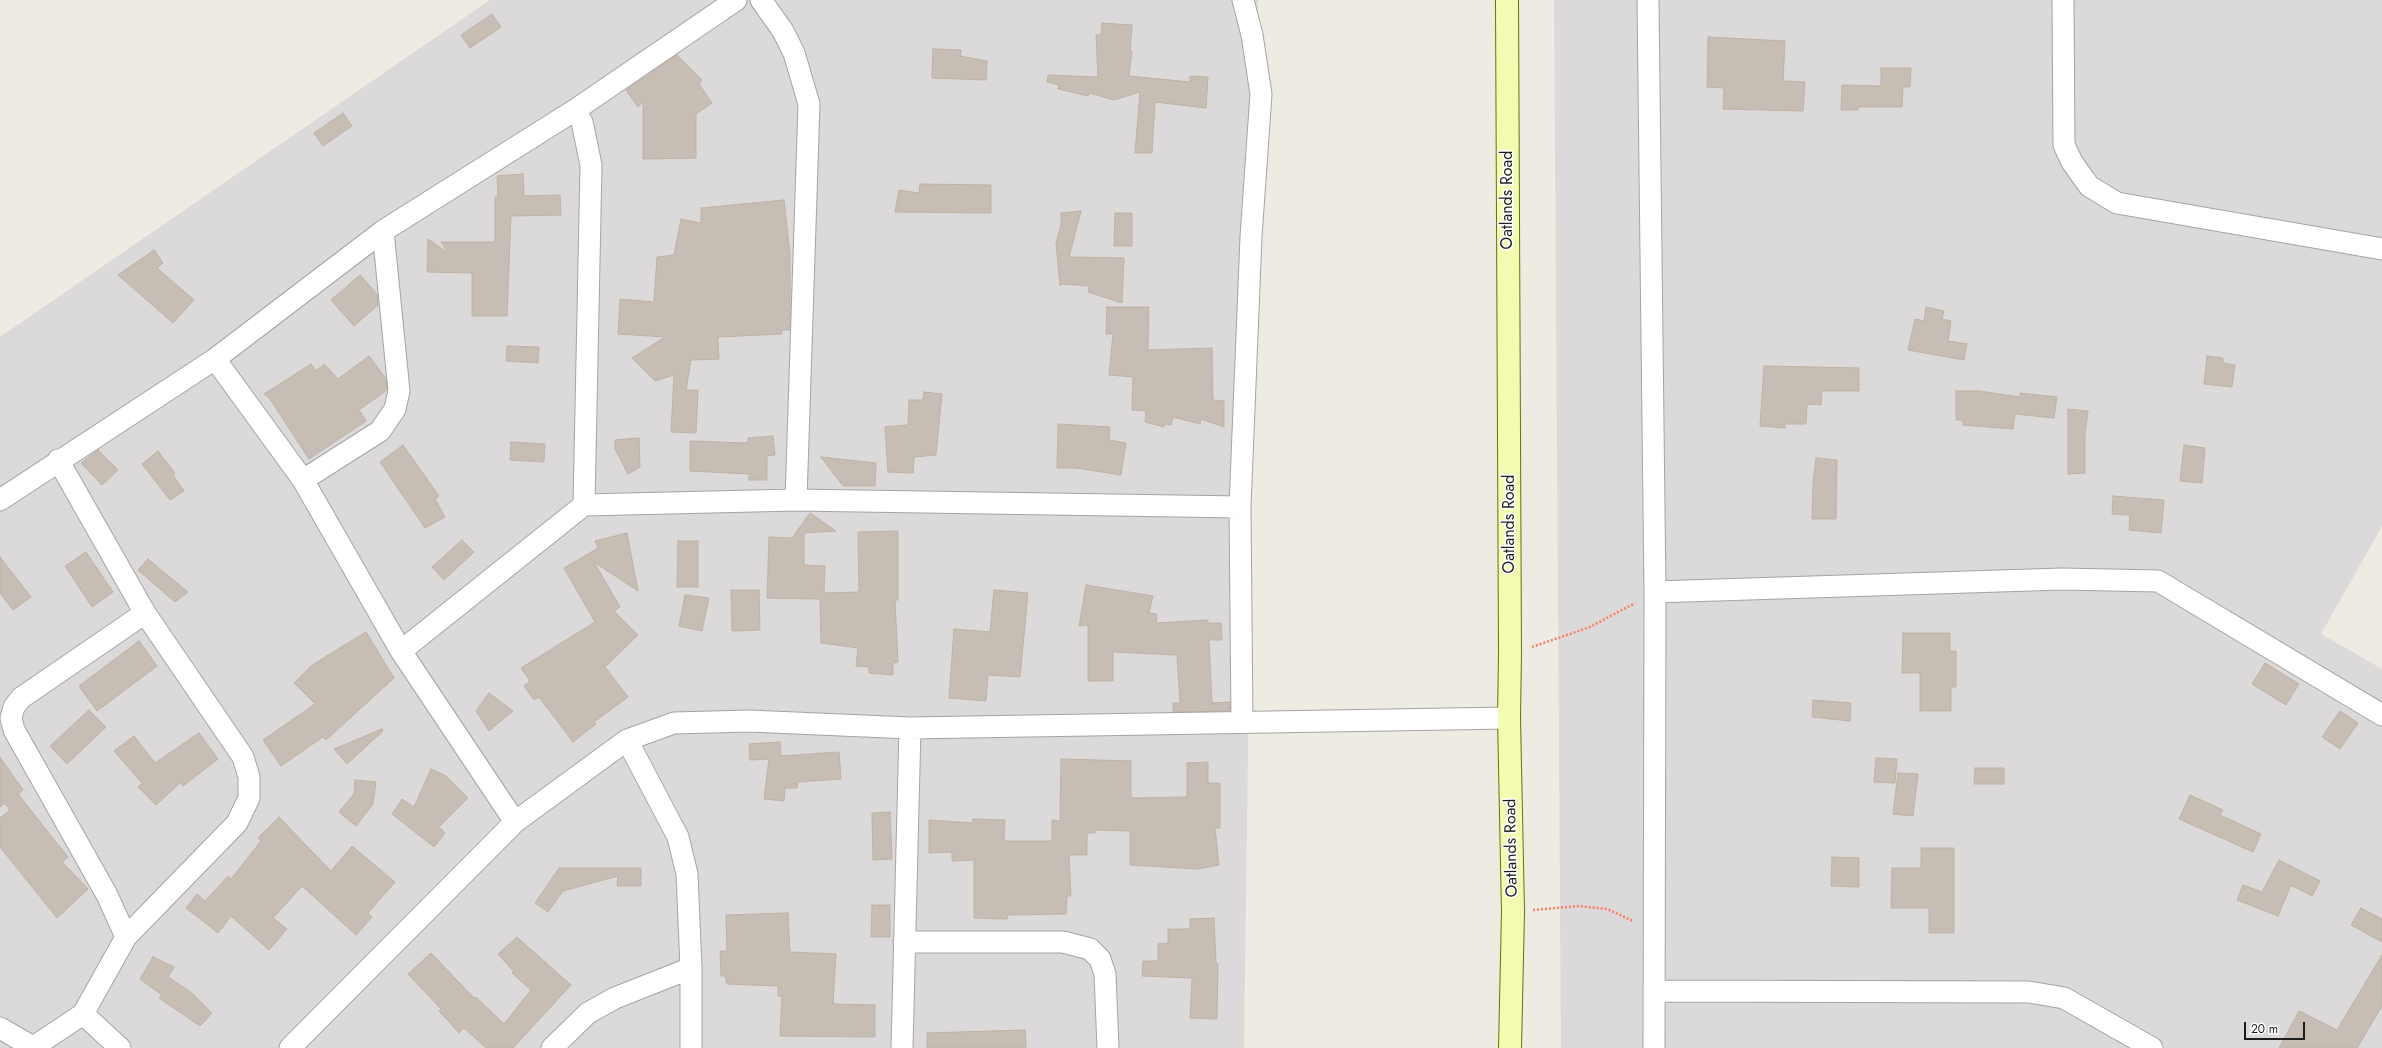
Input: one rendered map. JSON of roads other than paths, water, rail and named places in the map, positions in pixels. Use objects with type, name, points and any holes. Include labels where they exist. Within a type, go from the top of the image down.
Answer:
[{"type":"street","points":[[0,500],[58,460],[215,359],[383,231],[575,110],[736,0]]},
{"type":"street","points":[[760,0],[783,31],[794,53],[809,104],[796,500]]},
{"type":"street","points":[[1242,722],[1240,507],[1251,237],[1261,94],[1252,35],[1243,0]]},
{"type":"street","name":"Oatlands Road","points":[[1507,0],[1509,718],[1513,912],[1510,1048]]},
{"type":"street","points":[[1648,0],[1655,592],[1654,1048]]},
{"type":"street","points":[[2063,0],[2064,145],[2072,162],[2089,186],[2117,204],[2382,249]]},
{"type":"street","points":[[575,110],[582,122],[591,165],[584,505]]},
{"type":"street","points":[[303,480],[380,431],[394,409],[399,392],[383,231]]},
{"type":"street","points":[[215,359],[303,480],[401,651],[515,822]]},
{"type":"street","points":[[0,1028],[32,1048],[83,1014],[126,936],[237,822],[249,798],[249,777],[243,756],[145,613],[58,460]]},
{"type":"street","points":[[401,651],[584,505],[796,500],[1240,507]]},
{"type":"street","points":[[1655,592],[2062,579],[2158,581],[2382,715]]},
{"type":"street","points":[[126,936],[107,895],[14,730],[11,718],[14,706],[21,698],[145,613]]},
{"type":"street","points":[[290,1048],[515,822],[627,740],[674,723],[748,721],[910,728],[1509,718]]},
{"type":"street","points":[[902,1048],[910,728]]},
{"type":"street","points":[[627,740],[678,837],[687,874],[691,968],[691,1048]]},
{"type":"street","points":[[904,942],[1063,942],[1090,949],[1100,959],[1105,974],[1108,1048]]},
{"type":"street","points":[[552,1048],[588,1013],[601,1005],[614,998],[691,968]]},
{"type":"street","points":[[1654,991],[2029,992],[2064,998],[2152,1048]]},
{"type":"street","points":[[83,1014],[120,1048]]}]
